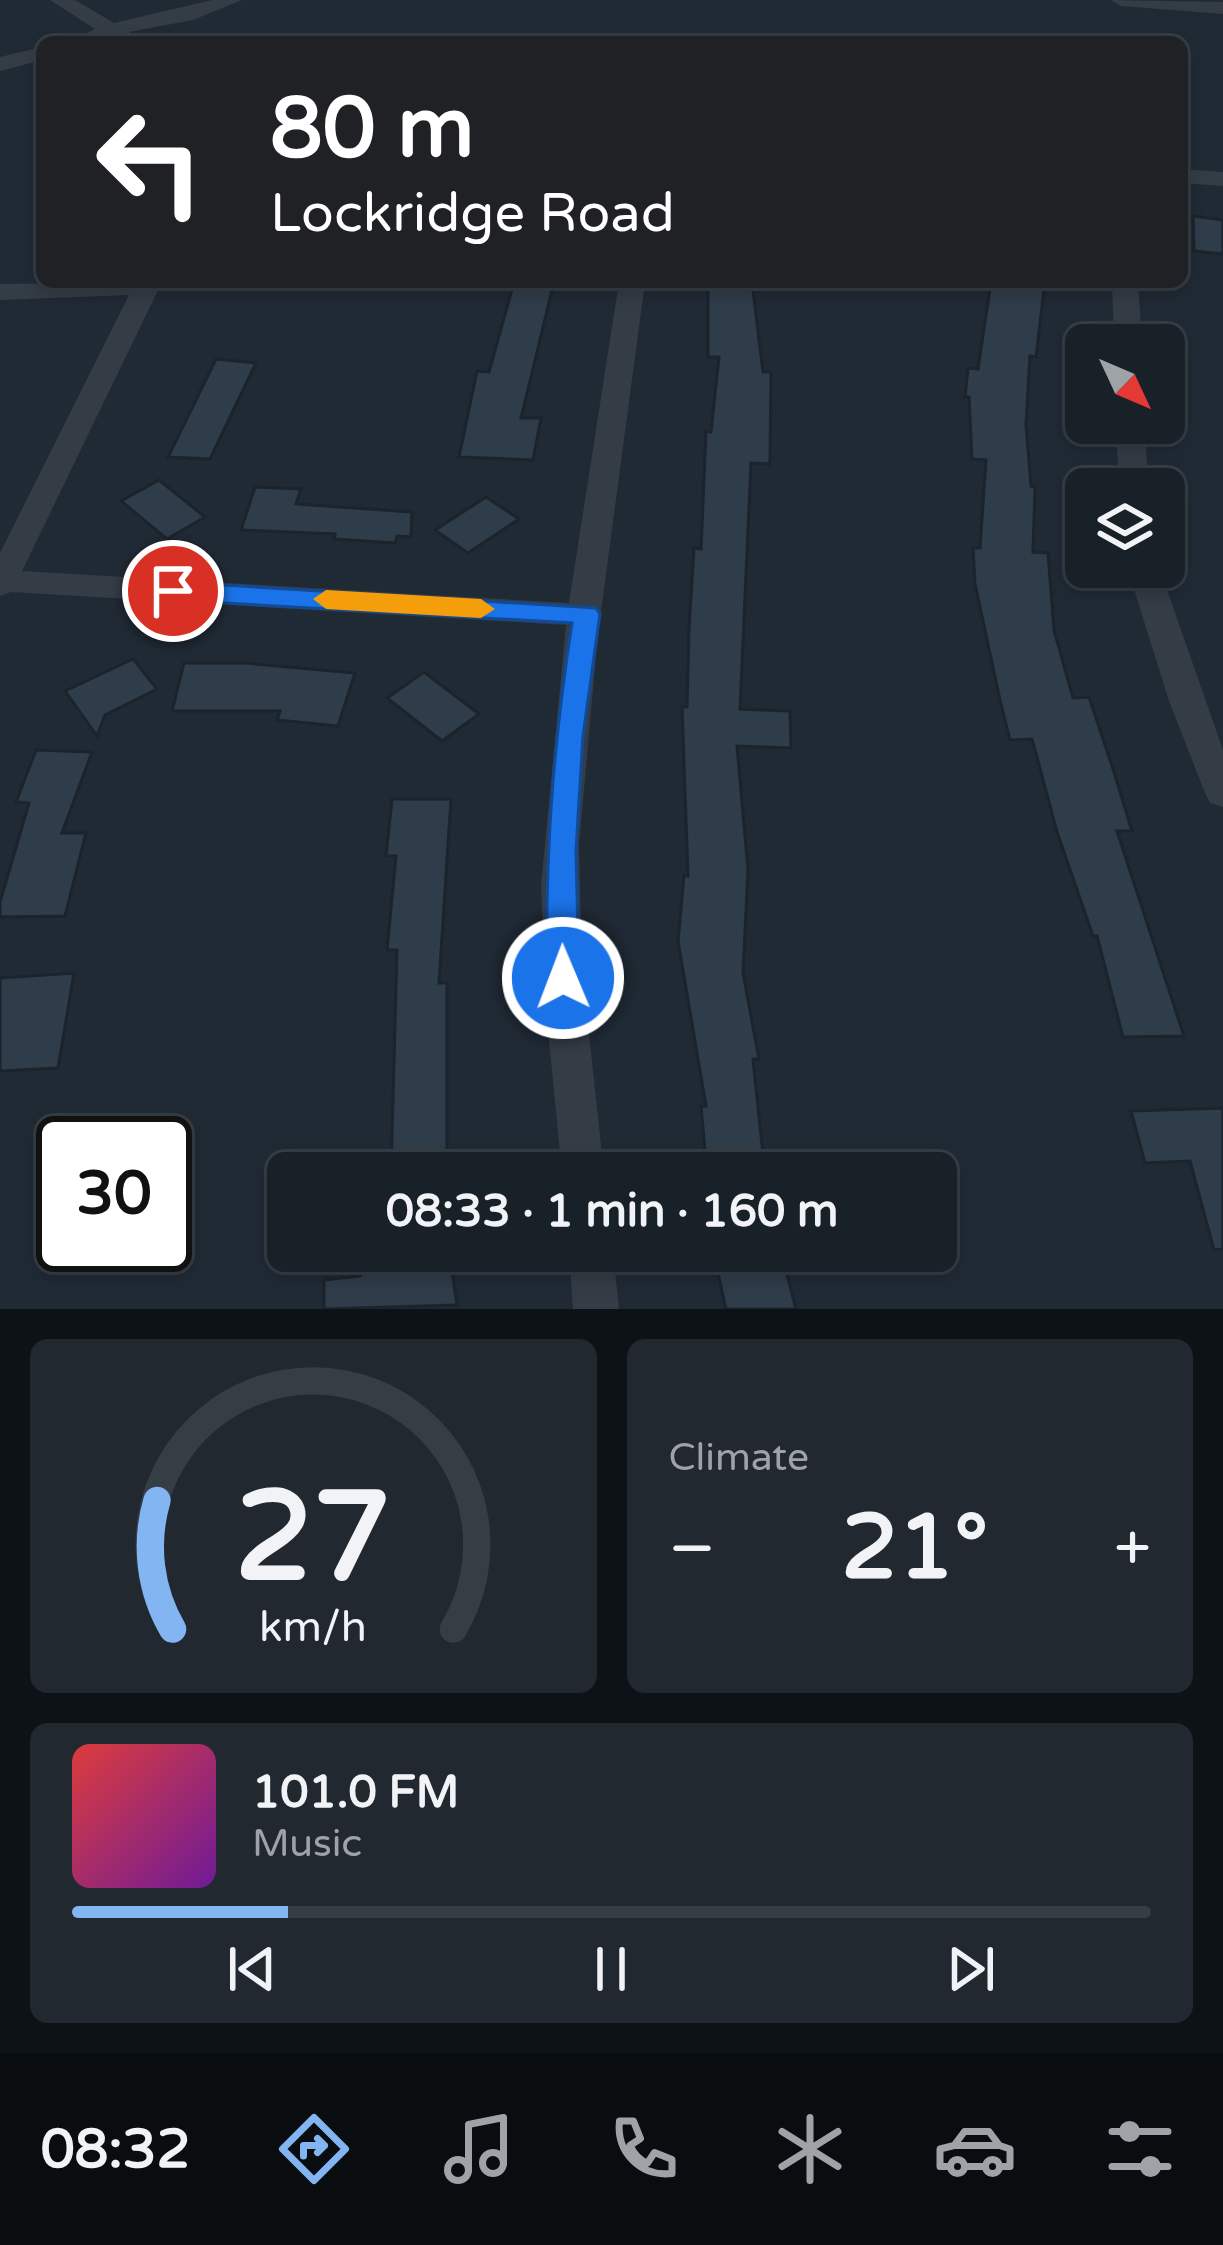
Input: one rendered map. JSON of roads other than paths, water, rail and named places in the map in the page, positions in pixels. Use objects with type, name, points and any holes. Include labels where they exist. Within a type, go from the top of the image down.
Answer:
[{"type":"street","points":[[60,0],[123,36],[152,9],[186,16],[232,0]]},
{"type":"street","points":[[1121,0],[1223,8]]},
{"type":"street","points":[[0,64],[36,55]]},
{"type":"street","points":[[1188,176],[1223,178]]},
{"type":"street","points":[[0,292],[84,288]]},
{"type":"street","points":[[146,288],[1,583],[586,614]]},
{"type":"street","points":[[581,1152],[563,978],[560,850],[569,736],[631,288]]},
{"type":"street","points":[[1125,288],[1126,324]]},
{"type":"street","points":[[1150,588],[1186,701],[1223,793]]},
{"type":"street","points":[[592,1272],[596,1309]]}]
